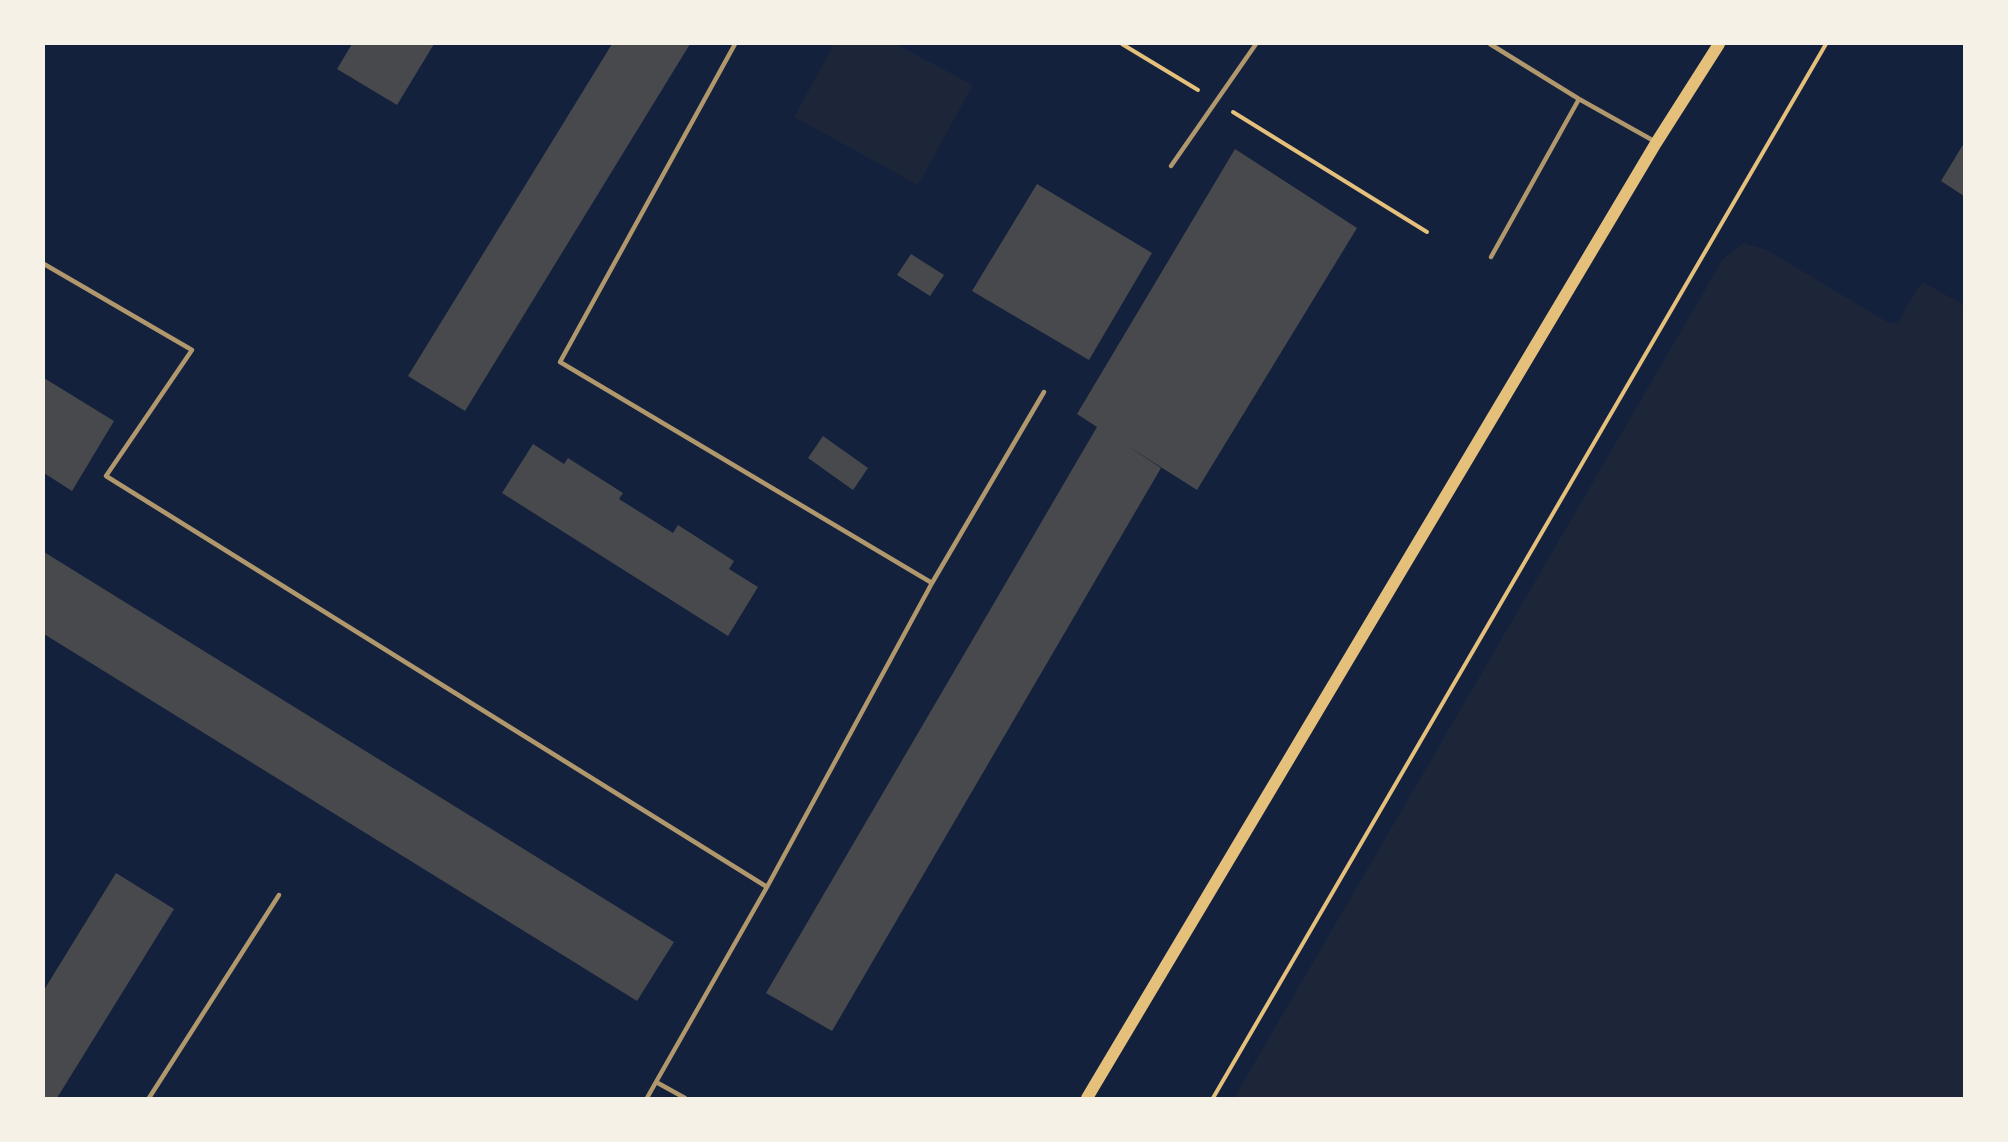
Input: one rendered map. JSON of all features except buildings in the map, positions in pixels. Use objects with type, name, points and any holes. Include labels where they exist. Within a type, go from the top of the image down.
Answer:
[{"type":"main road","points":[[1087,1098],[1656,143],[1719,44]]},
{"type":"lane","points":[[735,44],[560,362],[932,583]]},
{"type":"lane","points":[[1171,166],[1256,44]]},
{"type":"lane","points":[[1490,44],[1656,143]]},
{"type":"lane","points":[[1491,258],[1579,99]]},
{"type":"lane","points":[[44,264],[192,350],[106,476],[767,887]]},
{"type":"lane","points":[[647,1098],[767,887],[932,583],[1044,392]]},
{"type":"lane","points":[[149,1098],[279,895]]},
{"type":"lane","points":[[656,1082],[685,1098]]},
{"type":"path","points":[[1122,44],[1427,232]]},
{"type":"path","points":[[1213,1098],[1826,44]]},
{"type":"shaded area","points":[[834,44],[896,44],[973,85],[918,185],[794,117]]},
{"type":"shaded area","points":[[1743,243],[1767,250],[1889,323],[1898,322],[1917,289],[1924,283],[1964,305],[1964,1098],[1234,1098],[1723,259]]}]
